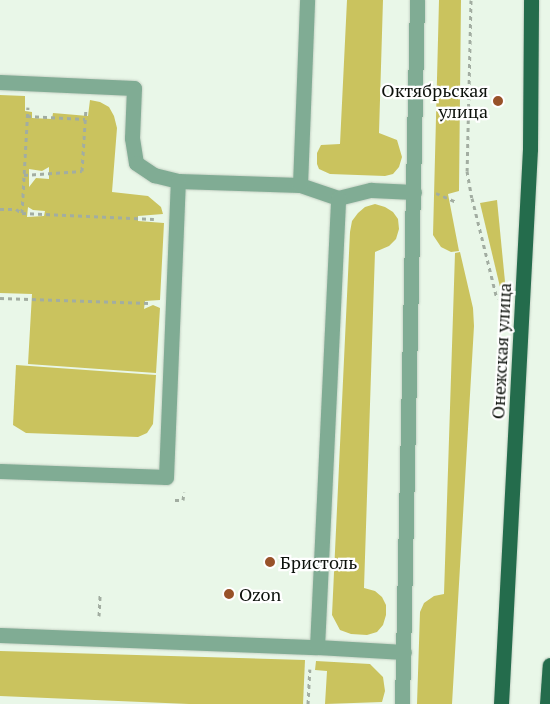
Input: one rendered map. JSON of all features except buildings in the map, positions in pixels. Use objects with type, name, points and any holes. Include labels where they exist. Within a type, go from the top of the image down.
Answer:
[{"type":"main road","name":"Онежская улица","points":[[501,704],[530,148],[531,0]]},
{"type":"main road","points":[[547,704],[550,665]]},
{"type":"lane","points":[[300,185],[307,0]]},
{"type":"lane","points":[[402,704],[414,192],[416,0]]},
{"type":"lane","points":[[0,82],[134,88],[132,138],[136,163],[154,175],[178,180],[300,185],[338,198],[371,190],[414,192]]},
{"type":"lane","points":[[0,471],[166,477],[178,180]]},
{"type":"lane","points":[[317,647],[338,198]]},
{"type":"lane","points":[[0,635],[404,652]]},
{"type":"path","points":[[472,0],[467,170],[498,306]]},
{"type":"path","points":[[22,213],[28,83]]},
{"type":"path","points":[[24,175],[82,171],[88,86]]},
{"type":"path","points":[[27,116],[85,118]]},
{"type":"path","points":[[0,209],[16,210],[22,213],[176,220]]},
{"type":"path","points":[[0,298],[173,304]]},
{"type":"path","points":[[174,500],[184,500],[184,490]]},
{"type":"path","points":[[99,619],[100,594]]},
{"type":"shaded area","points":[[347,0],[383,0],[379,133],[397,140],[402,157],[399,167],[393,174],[385,176],[330,174],[319,169],[317,164],[317,153],[321,145],[340,144]]},
{"type":"shaded area","points":[[439,0],[461,0],[459,191],[448,194],[459,251],[451,252],[441,247],[433,235]]},
{"type":"shaded area","points":[[0,95],[25,96],[25,111],[32,112],[32,118],[52,119],[53,113],[88,116],[90,100],[100,102],[109,107],[117,128],[112,192],[148,196],[161,207],[163,214],[138,216],[138,221],[164,223],[160,300],[145,301],[144,309],[153,305],[160,308],[156,373],[28,364],[32,294],[0,293]],"holes":[[[49,167],[49,179],[36,178],[29,187],[29,169],[42,171]],[[28,207],[33,210],[45,211],[44,216],[27,217]]]},
{"type":"shaded area","points":[[497,200],[506,292],[500,287],[480,203]]},
{"type":"shaded area","points":[[375,204],[393,212],[398,219],[399,229],[396,239],[389,246],[375,252],[364,588],[375,591],[382,597],[386,605],[386,615],[383,625],[377,632],[367,635],[351,634],[340,630],[332,615],[350,232],[352,221],[358,213],[365,207]]},
{"type":"shaded area","points":[[460,252],[473,308],[474,326],[452,704],[417,704],[420,612],[424,603],[434,596],[444,594],[455,253]]},
{"type":"shaded area","points":[[16,365],[156,375],[153,424],[147,433],[138,437],[26,433],[13,425]]},
{"type":"shaded area","points":[[0,651],[305,660],[303,704],[189,704],[0,696]]},
{"type":"shaded area","points":[[316,661],[370,664],[383,677],[385,691],[382,702],[325,704],[327,671],[315,670]]},
{"type":"place","name":"Октябрьская улица","points":[[498,101]]},
{"type":"place","name":"Бристоль","points":[[270,562]]},
{"type":"place","name":"Ozon","points":[[229,594]]}]
